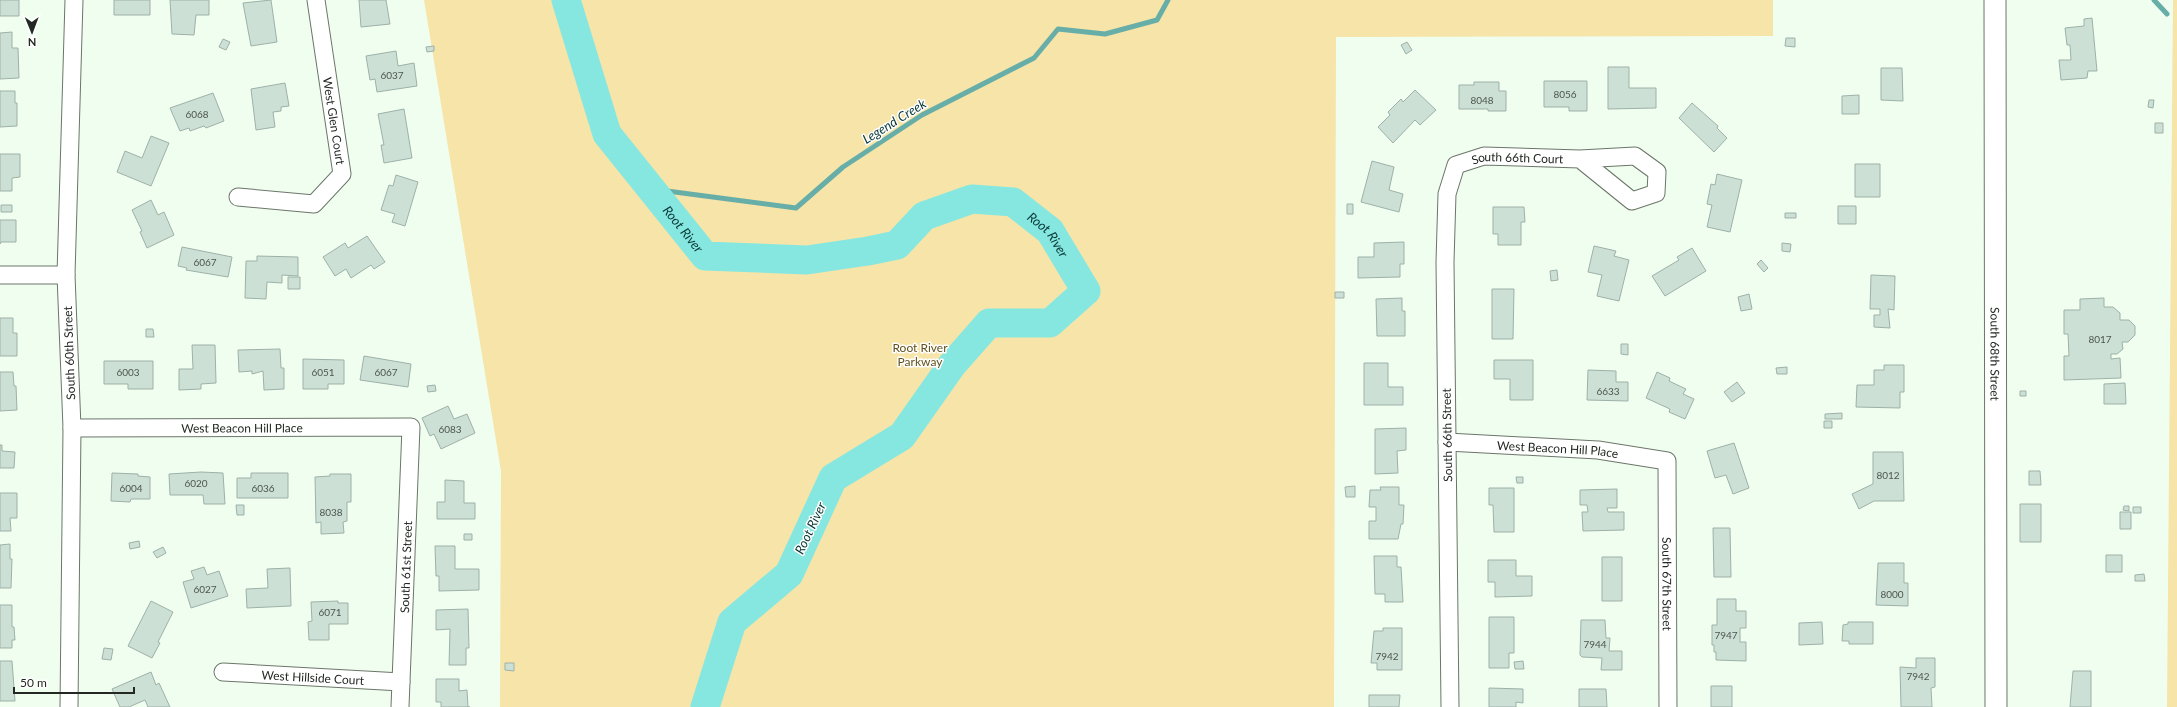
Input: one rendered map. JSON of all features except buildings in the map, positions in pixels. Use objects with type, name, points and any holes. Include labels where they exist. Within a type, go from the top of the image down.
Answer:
[{"type":"street","name":"South 60th Street","points":[[69,707],[72,428],[66,275],[74,0]]},
{"type":"street","name":"West Glen Court","points":[[238,197],[314,204],[342,174],[316,0]]},
{"type":"street","name":"South 68th Street","points":[[1995,0],[1996,707]]},
{"type":"street","name":"South 66th Court","points":[[1456,165],[1484,156],[1580,159]]},
{"type":"street","name":"South 66th Street","points":[[1450,707],[1446,262],[1447,194],[1456,165]]},
{"type":"street","points":[[0,275],[66,275]]},
{"type":"street","name":"West Beacon Hill Place","points":[[72,428],[411,426]]},
{"type":"street","name":"South 61st Street","points":[[400,707],[411,426]]},
{"type":"street","name":"West Beacon Hill Place","points":[[1447,442],[1598,450],[1667,462]]},
{"type":"street","name":"South 67th Street","points":[[1667,462],[1668,707]]},
{"type":"street","name":"West Hillside Court","points":[[223,672],[402,682]]},
{"type":"green space","name":"Root River Parkway","points":[[424,0],[1773,0],[1773,36],[1336,37],[1334,707],[500,707],[501,471]]},
{"type":"green space","points":[[2173,0],[2177,0],[2177,707],[2167,707]]},
{"type":"waterway","name":"Root River","points":[[566,0],[607,134],[705,256],[807,260],[868,251],[897,245],[924,216],[972,199],[1013,202],[1050,231],[1086,291],[1050,323],[989,323],[952,365],[902,436],[833,478],[789,574],[732,622],[705,707]]},
{"type":"waterway","name":"Legend Creek","points":[[626,158],[651,171],[667,191],[796,208],[843,167],[922,115],[1034,58],[1058,29],[1105,34],[1157,20],[1168,0]]},
{"type":"waterway","name":"Legend Creek","points":[[2154,0],[2167,14]]}]
